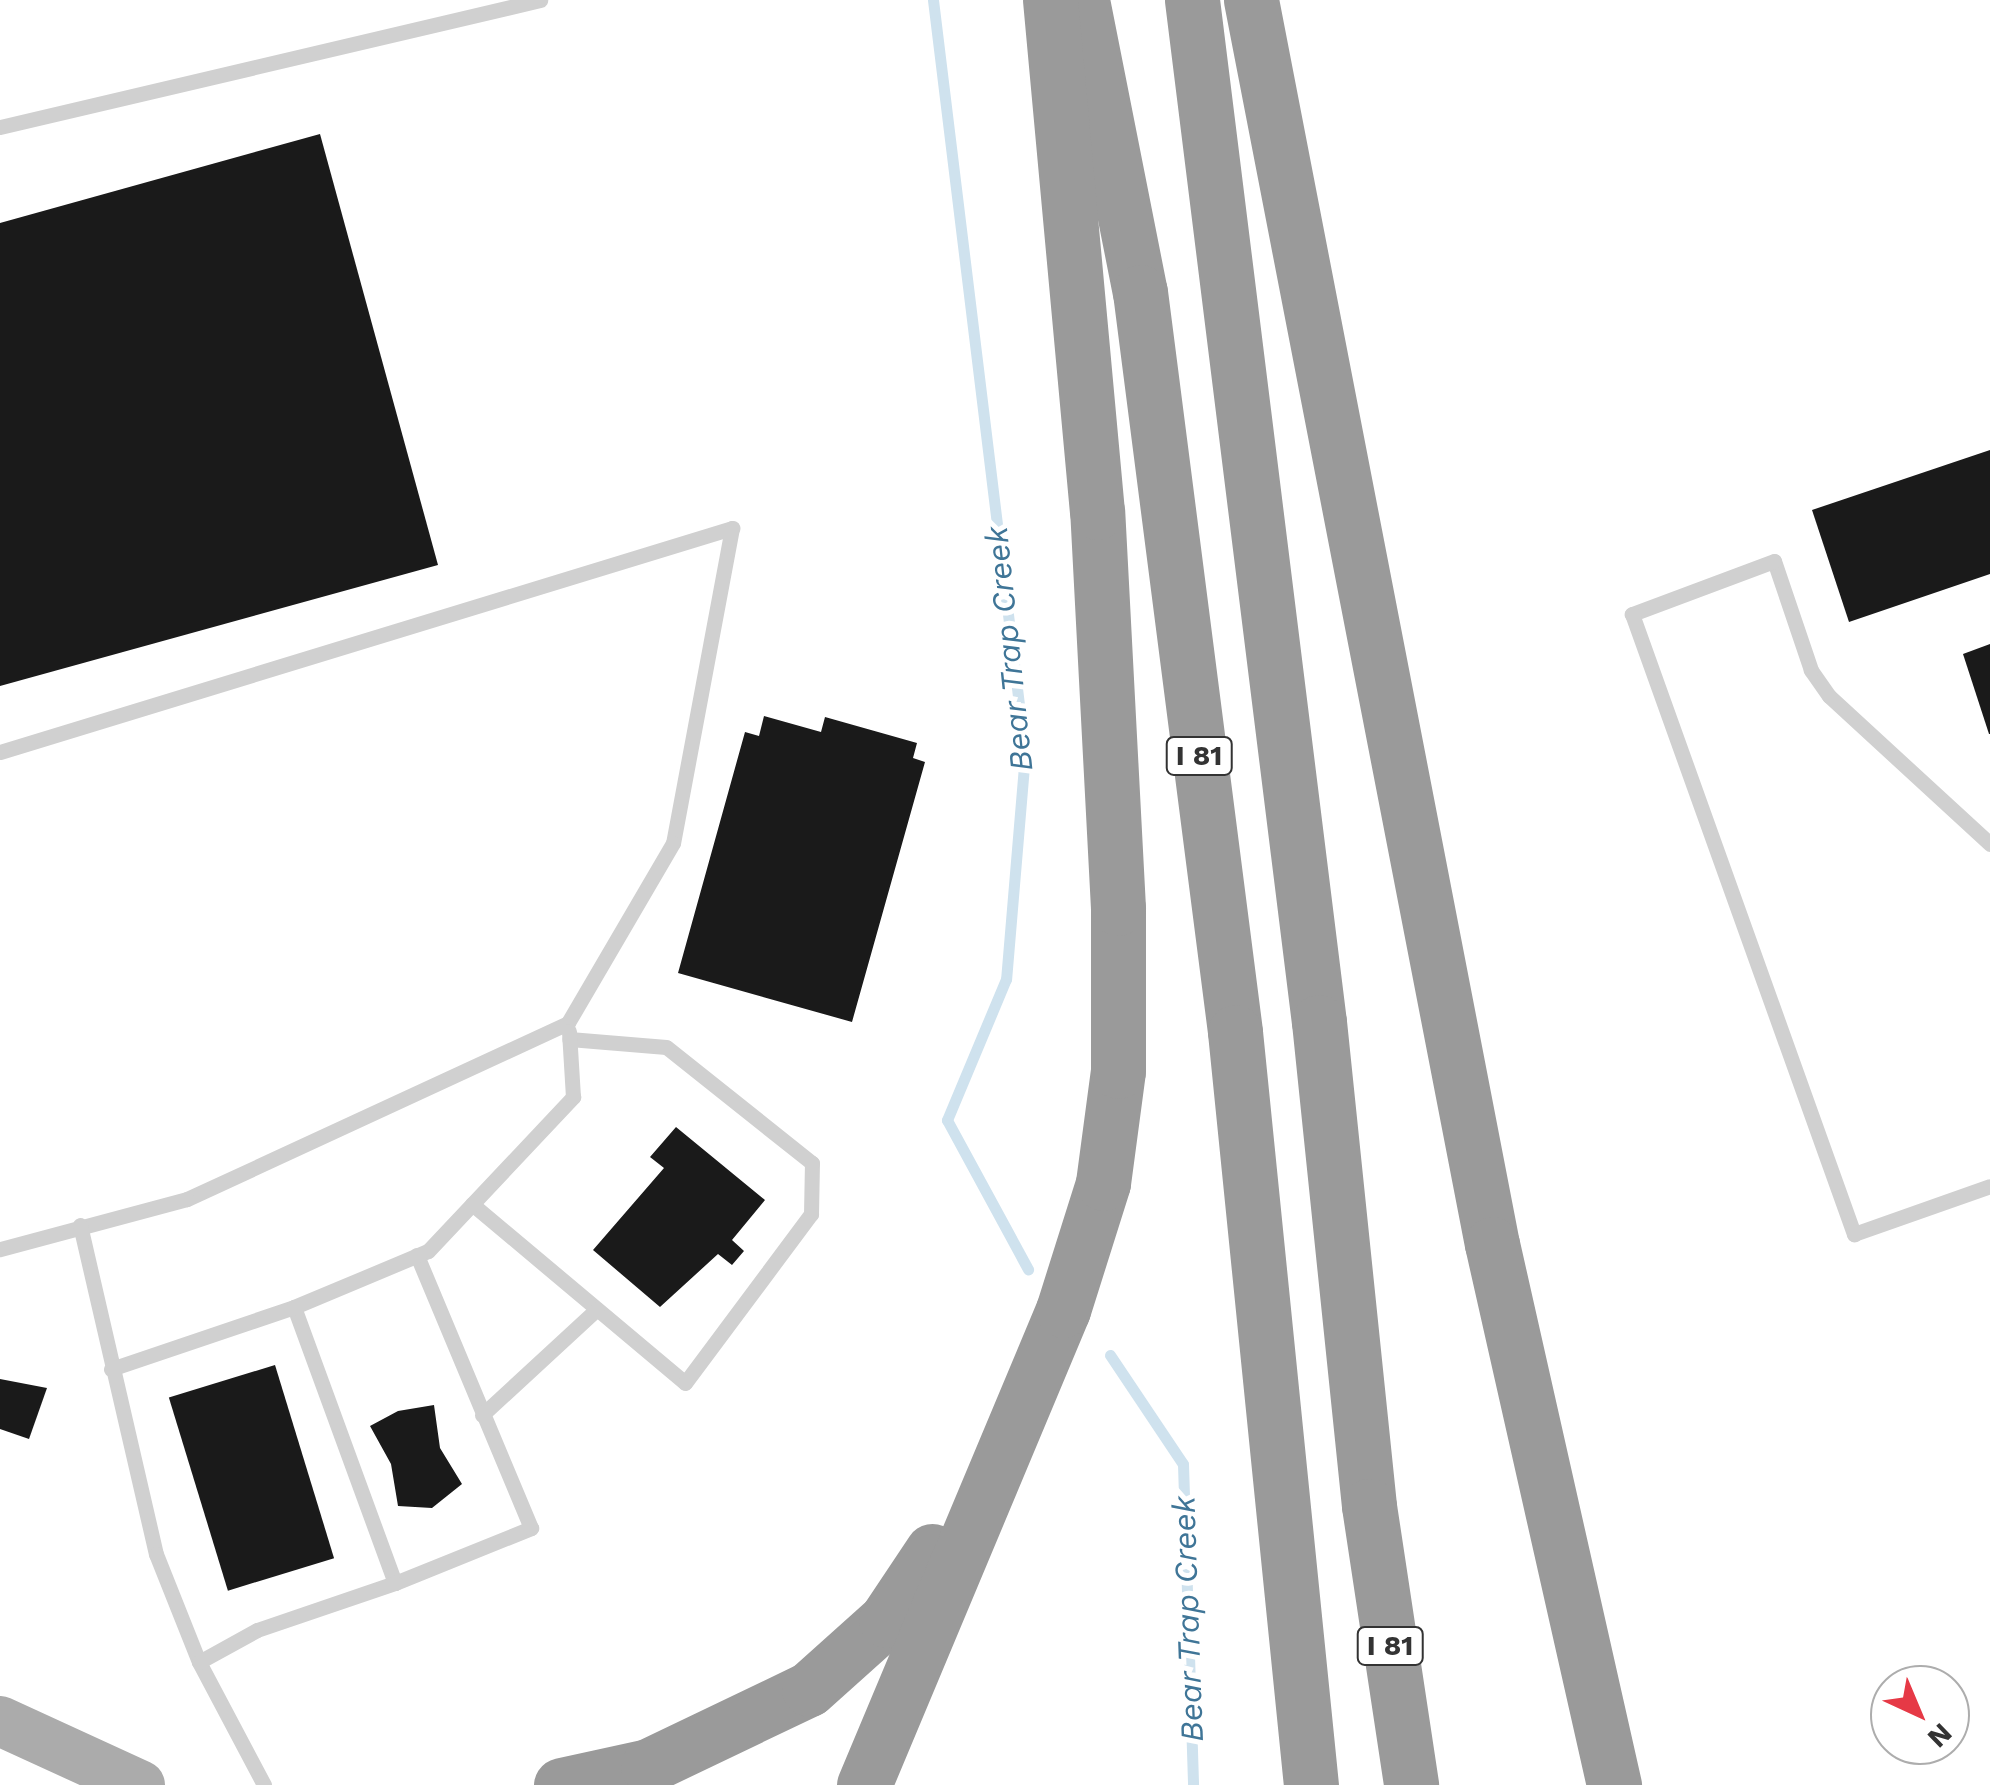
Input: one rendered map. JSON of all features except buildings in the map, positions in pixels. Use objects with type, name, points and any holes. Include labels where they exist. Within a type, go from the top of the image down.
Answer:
[{"type":"highway","points":[[864,1785],[1063,1310],[1103,1183],[1118,1072],[1118,908],[1097,512],[1050,0]]},
{"type":"highway","name":"I 81","points":[[1082,0],[1140,292],[1235,1032],[1311,1785]]},
{"type":"highway","name":"I 81","points":[[1192,0],[1318,1022],[1370,1506],[1412,1785]]},
{"type":"highway","points":[[1251,0],[1492,1244],[1614,1785]]},
{"type":"highway","points":[[561,1785],[648,1766],[810,1689],[886,1620],[1016,1423]]},
{"type":"main road","points":[[0,1721],[140,1785]]},
{"type":"lane","points":[[0,127],[540,0]]},
{"type":"lane","points":[[0,752],[732,528],[673,843],[569,1031],[573,1098],[472,1204],[417,1255],[294,1308],[111,1369]]},
{"type":"lane","points":[[1990,844],[1829,696],[1812,670],[1774,561],[1632,614],[1854,1234],[1990,1186]]},
{"type":"lane","points":[[0,1249],[187,1199],[569,1031],[666,1047],[812,1163],[810,1214],[684,1383],[472,1204]]},
{"type":"lane","points":[[80,1225],[156,1554],[199,1662],[264,1785]]},
{"type":"lane","points":[[199,1662],[257,1630],[395,1583],[532,1528],[417,1255]]},
{"type":"lane","points":[[294,1308],[395,1583]]},
{"type":"lane","points":[[482,1415],[597,1309]]},
{"type":"waterway","name":"Bear Trap Creek","points":[[933,0],[1025,754],[1006,979],[947,1120],[1028,1269]]},
{"type":"waterway","name":"Bear Trap Creek","points":[[1110,1355],[1183,1464],[1193,1785]]}]
